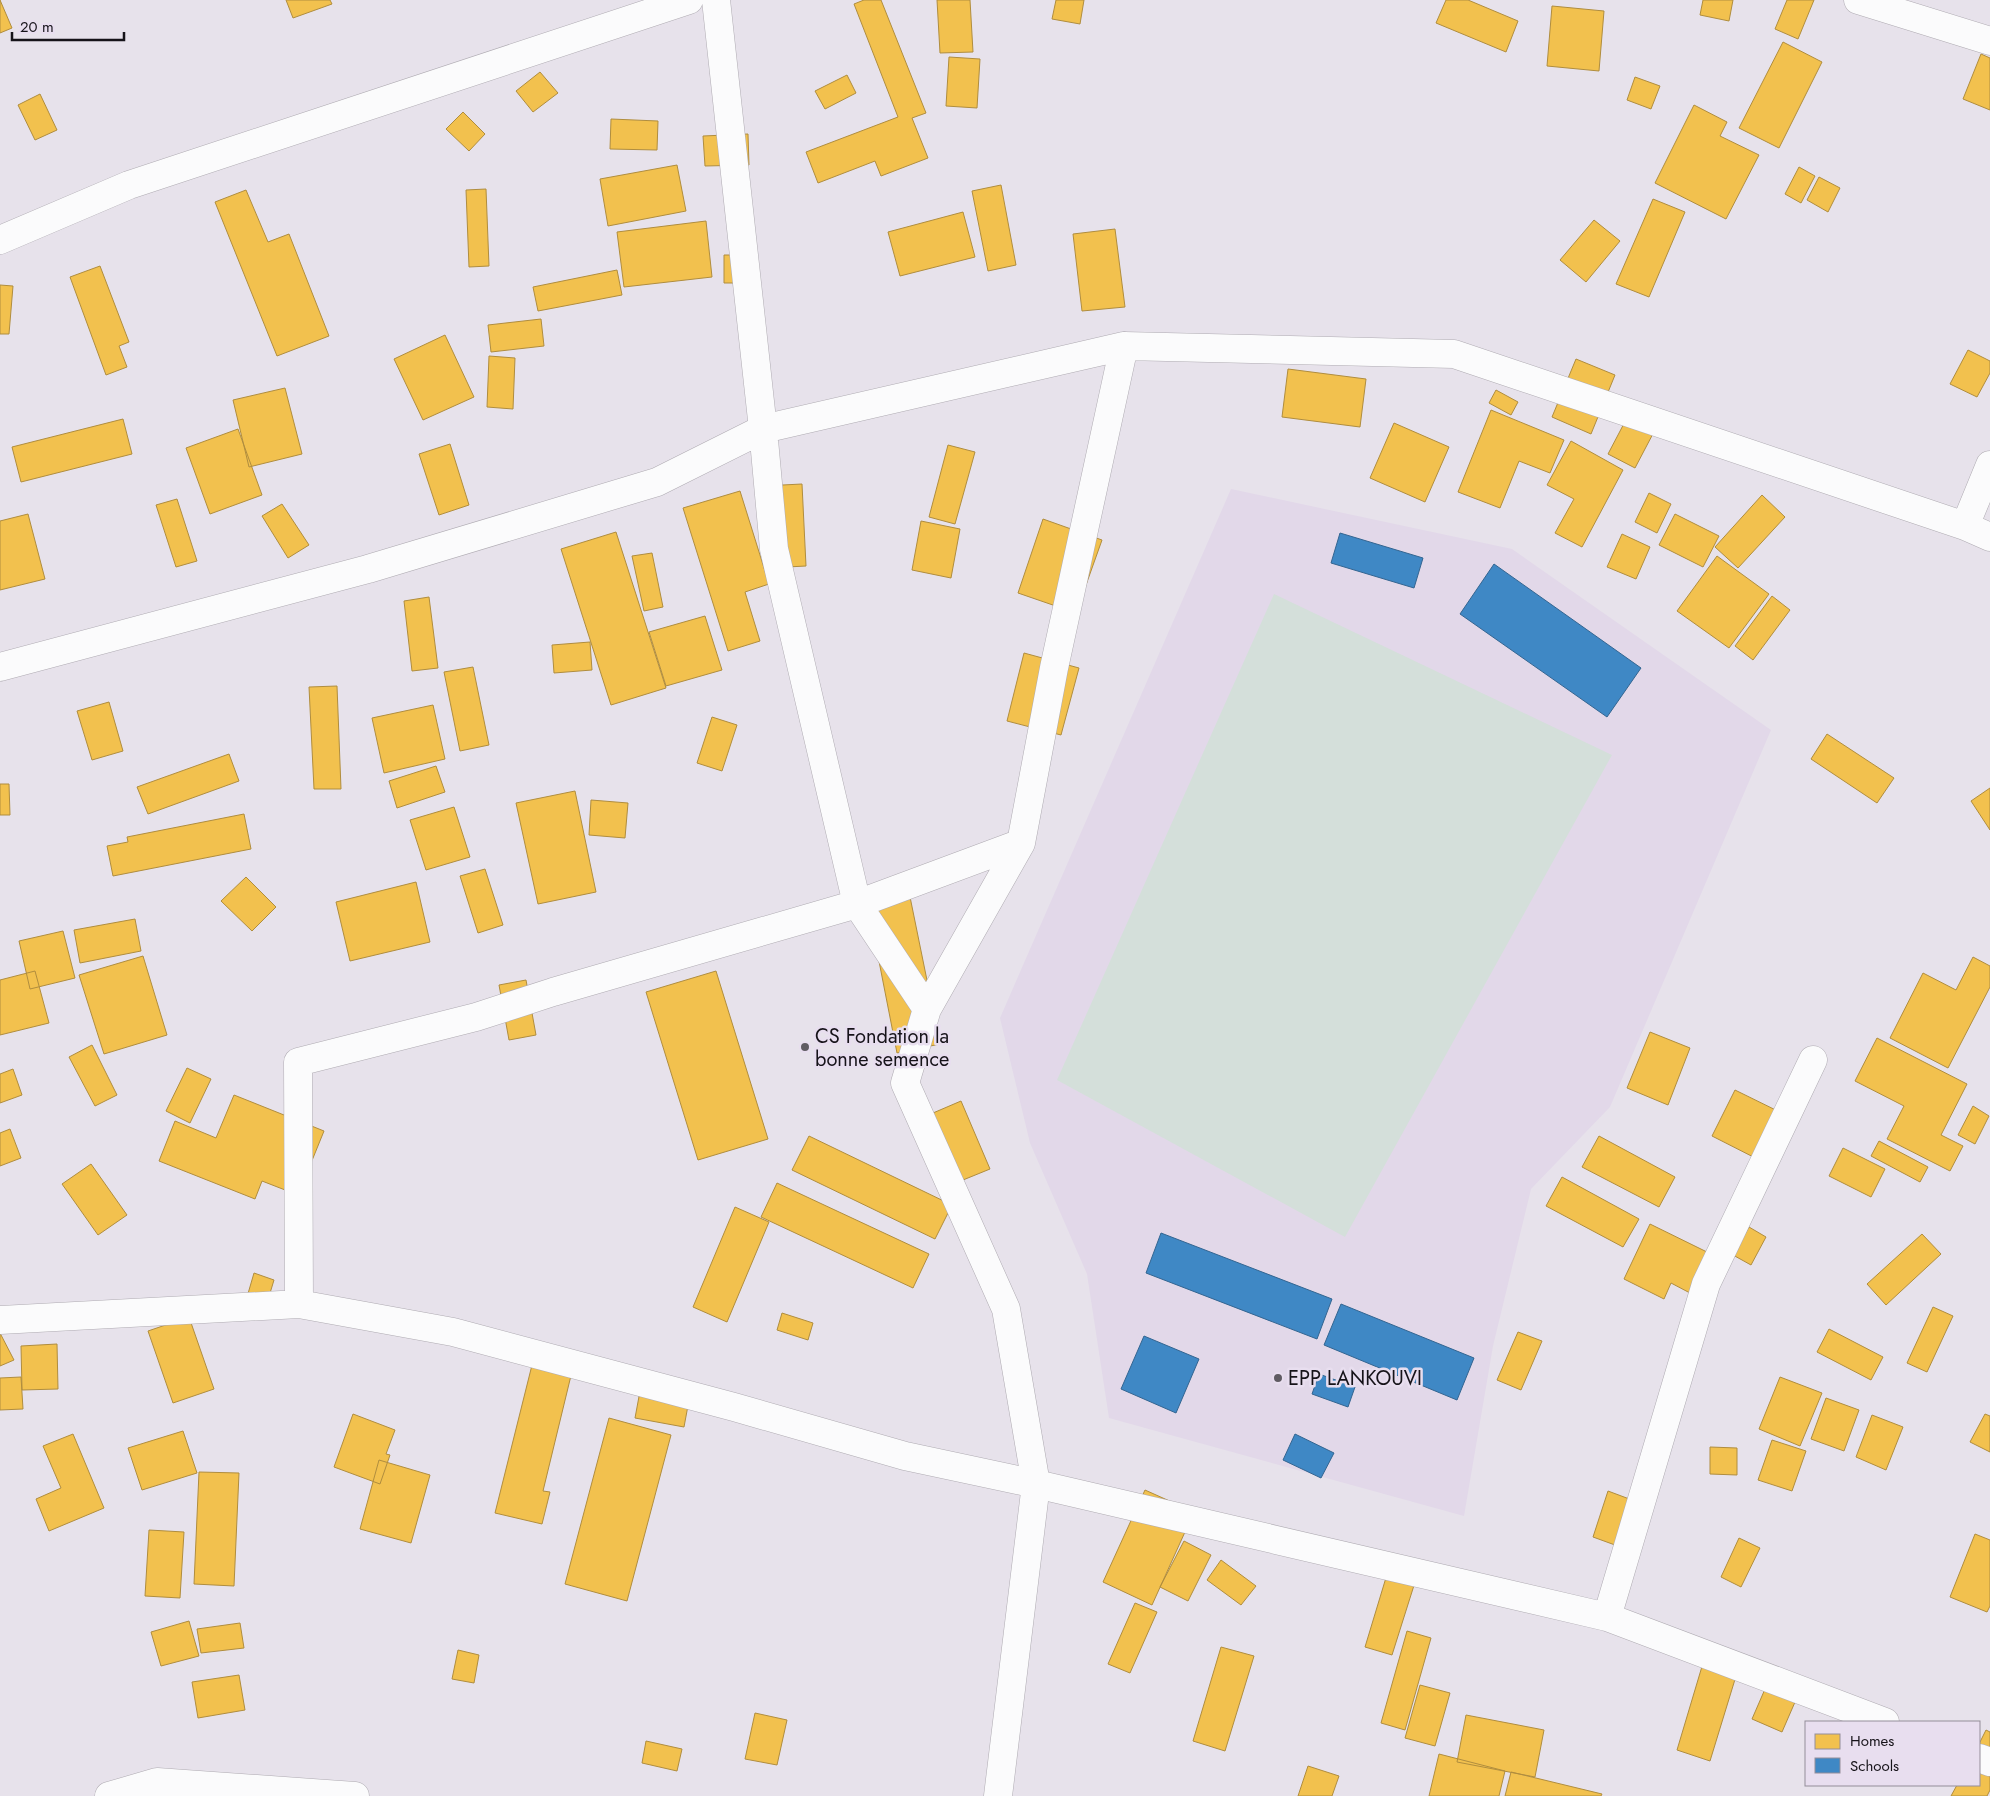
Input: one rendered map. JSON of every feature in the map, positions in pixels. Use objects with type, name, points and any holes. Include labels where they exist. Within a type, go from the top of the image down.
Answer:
[{"type":"street","points":[[0,240],[129,185],[689,0]]},
{"type":"street","points":[[716,0],[763,429],[774,549],[857,904],[927,1009]]},
{"type":"street","points":[[1858,0],[1990,41]]},
{"type":"street","points":[[998,1796],[1036,1484],[1006,1308],[905,1083],[927,1009],[1022,842],[1054,668],[1124,346]]},
{"type":"street","points":[[0,667],[368,569],[658,482],[763,429],[1124,346],[1454,354],[1965,526],[1990,537]]},
{"type":"street","points":[[1965,526],[1990,465]]},
{"type":"street","points":[[299,1304],[298,1062],[476,1017],[553,992],[857,904],[1022,842]]},
{"type":"street","points":[[1607,1617],[1706,1284],[1813,1060]]},
{"type":"street","points":[[0,1320],[299,1304],[453,1332],[734,1407],[905,1456],[1036,1484],[1607,1617],[1882,1721]]},
{"type":"street","points":[[109,1796],[157,1782],[355,1796]]},
{"type":"shaded area","name":"EPP LANKOUVI","points":[[1231,489],[1512,549],[1771,730],[1610,1107],[1531,1189],[1493,1346],[1464,1516],[1109,1418],[1087,1274],[1030,1143],[1000,1018]]},
{"type":"shaded area","points":[[1274,594],[1612,755],[1345,1237],[1057,1080]]},
{"type":"building: Homes","points":[[0,0],[12,28],[0,33]]},
{"type":"building: Homes","points":[[286,0],[330,0],[332,4],[293,18]]},
{"type":"building: Homes","points":[[864,0],[881,0],[926,113],[912,118],[928,158],[881,176],[875,161],[818,183],[806,152],[898,117],[854,4]]},
{"type":"building: Homes","points":[[937,0],[970,0],[973,52],[940,53]]},
{"type":"building: Homes","points":[[1056,0],[1084,0],[1080,24],[1052,19]]},
{"type":"building: Homes","points":[[1446,0],[1468,0],[1518,21],[1506,52],[1436,23]]},
{"type":"building: Homes","points":[[1703,0],[1733,0],[1729,21],[1700,15]]},
{"type":"building: Homes","points":[[1787,0],[1814,0],[1798,39],[1775,29]]},
{"type":"building: Homes","points":[[1552,6],[1604,11],[1599,71],[1547,66]]},
{"type":"building: Homes","points":[[1783,42],[1822,62],[1779,148],[1739,128]]},
{"type":"building: Homes","points":[[1981,54],[1990,58],[1990,110],[1963,99]]},
{"type":"building: Homes","points":[[949,57],[980,59],[977,108],[946,106]]},
{"type":"building: Homes","points":[[540,72],[558,93],[533,112],[516,91]]},
{"type":"building: Homes","points":[[847,75],[856,93],[825,109],[815,91]]},
{"type":"building: Homes","points":[[1635,77],[1660,86],[1651,109],[1627,100]]},
{"type":"building: Homes","points":[[40,94],[57,130],[35,140],[18,105]]},
{"type":"building: Homes","points":[[1694,105],[1727,122],[1720,136],[1759,155],[1726,219],[1655,183]]},
{"type":"building: Homes","points":[[463,112],[485,134],[469,151],[446,129]]},
{"type":"building: Homes","points":[[611,119],[658,121],[657,150],[610,149]]},
{"type":"building: Homes","points":[[748,134],[749,165],[705,166],[703,136]]},
{"type":"building: Homes","points":[[677,165],[686,211],[608,226],[600,179]]},
{"type":"building: Homes","points":[[1799,167],[1815,176],[1801,203],[1785,194]]},
{"type":"building: Homes","points":[[1819,177],[1840,188],[1828,212],[1807,200]]},
{"type":"building: Homes","points":[[1001,185],[1016,265],[988,271],[972,191]]},
{"type":"building: Homes","points":[[486,189],[489,266],[469,267],[466,190]]},
{"type":"building: Homes","points":[[246,190],[268,242],[289,234],[329,336],[277,356],[215,202]]},
{"type":"building: Homes","points":[[1653,199],[1685,212],[1649,297],[1616,284]]},
{"type":"building: Homes","points":[[963,212],[975,257],[900,276],[888,232]]},
{"type":"building: Homes","points":[[1594,220],[1620,241],[1586,282],[1560,260]]},
{"type":"building: Homes","points":[[706,221],[712,277],[624,287],[617,232]]},
{"type":"building: Homes","points":[[1115,229],[1125,307],[1082,311],[1073,234]]},
{"type":"building: Homes","points":[[724,255],[750,255],[749,283],[724,283]]},
{"type":"building: Homes","points":[[100,266],[129,342],[119,346],[127,367],[106,375],[70,277]]},
{"type":"building: Homes","points":[[617,270],[622,295],[538,311],[533,287]]},
{"type":"building: Homes","points":[[0,285],[13,286],[9,334],[0,334]]},
{"type":"building: Homes","points":[[541,319],[544,346],[491,352],[488,325]]},
{"type":"building: Homes","points":[[445,335],[474,397],[423,420],[394,359]]},
{"type":"building: Homes","points":[[1968,350],[1990,361],[1990,373],[1977,397],[1950,384]]},
{"type":"building: Homes","points":[[489,356],[515,358],[513,409],[487,407]]},
{"type":"building: Homes","points":[[1576,359],[1615,375],[1591,434],[1552,417]]},
{"type":"building: Homes","points":[[1288,369],[1366,379],[1360,427],[1282,417]]},
{"type":"building: Homes","points":[[285,388],[302,454],[249,467],[233,400]]},
{"type":"building: Homes","points":[[1496,390],[1518,402],[1511,415],[1489,403]]},
{"type":"building: Homes","points":[[1491,410],[1564,440],[1550,473],[1519,461],[1500,508],[1458,492]]},
{"type":"building: Homes","points":[[1629,414],[1656,428],[1635,468],[1608,454]]},
{"type":"building: Homes","points":[[123,419],[132,454],[21,482],[12,447]]},
{"type":"building: Homes","points":[[1394,423],[1449,447],[1425,502],[1370,478]]},
{"type":"building: Homes","points":[[238,429],[262,495],[210,514],[186,448]]},
{"type":"building: Homes","points":[[1571,441],[1623,470],[1582,547],[1555,533],[1574,499],[1547,485]]},
{"type":"building: Homes","points":[[450,444],[469,505],[439,515],[419,454]]},
{"type":"building: Homes","points":[[948,445],[975,452],[955,524],[929,517]]},
{"type":"building: Homes","points":[[802,484],[806,566],[768,568],[763,486]]},
{"type":"building: Homes","points":[[740,491],[769,584],[745,592],[760,641],[728,651],[683,508]]},
{"type":"building: Homes","points":[[1649,493],[1671,504],[1657,533],[1635,522]]},
{"type":"building: Homes","points":[[1762,495],[1785,517],[1738,568],[1715,547]]},
{"type":"building: Homes","points":[[177,499],[197,561],[176,567],[156,505]]},
{"type":"building: Homes","points":[[282,504],[309,545],[288,558],[262,516]]},
{"type":"building: Homes","points":[[28,514],[45,579],[0,590],[0,521]]},
{"type":"building: Homes","points":[[1675,514],[1719,536],[1703,567],[1659,545]]},
{"type":"building: Homes","points":[[1043,519],[1102,540],[1076,613],[1018,593]]},
{"type":"building: Homes","points":[[921,521],[960,529],[951,578],[912,570]]},
{"type":"building: Homes","points":[[616,532],[666,688],[611,705],[561,549]]},
{"type":"building: Homes","points":[[1622,534],[1650,547],[1636,579],[1607,567]]},
{"type":"building: Homes","points":[[652,553],[663,607],[644,611],[632,556]]},
{"type":"building: Homes","points":[[1717,556],[1769,594],[1729,648],[1677,611]]},
{"type":"building: Homes","points":[[1772,596],[1790,610],[1753,660],[1735,646]]},
{"type":"building: Homes","points":[[429,597],[438,668],[412,671],[404,601]]},
{"type":"building: Homes","points":[[705,616],[722,670],[666,686],[649,632]]},
{"type":"building: Homes","points":[[590,642],[592,670],[554,673],[552,645]]},
{"type":"building: Homes","points":[[1024,653],[1079,668],[1061,735],[1007,721]]},
{"type":"building: Homes","points":[[473,667],[489,745],[460,751],[444,672]]},
{"type":"building: Homes","points":[[337,686],[341,789],[314,789],[309,687]]},
{"type":"building: Homes","points":[[109,702],[123,751],[92,760],[77,711]]},
{"type":"building: Homes","points":[[433,705],[445,759],[384,773],[372,718]]},
{"type":"building: Homes","points":[[712,717],[737,725],[722,771],[697,763]]},
{"type":"building: Homes","points":[[1827,734],[1894,778],[1877,803],[1811,759]]},
{"type":"building: Homes","points":[[229,754],[239,781],[148,814],[137,787]]},
{"type":"building: Homes","points":[[436,766],[445,792],[397,808],[389,781]]},
{"type":"building: Homes","points":[[0,784],[9,784],[10,815],[0,815]]},
{"type":"building: Homes","points":[[1990,788],[1990,830],[1971,801]]},
{"type":"building: Homes","points":[[575,791],[596,892],[538,904],[516,803]]},
{"type":"building: Homes","points":[[591,800],[628,803],[625,838],[589,835]]},
{"type":"building: Homes","points":[[454,807],[470,857],[426,870],[410,820]]},
{"type":"building: Homes","points":[[244,814],[251,849],[113,876],[107,846],[128,842],[127,837]]},
{"type":"building: Homes","points":[[485,869],[503,925],[478,933],[460,876]]},
{"type":"building: Homes","points":[[246,877],[276,907],[252,931],[221,901]]},
{"type":"building: Homes","points":[[416,882],[430,942],[350,961],[336,902]]},
{"type":"building: Homes","points":[[908,887],[940,1044],[897,1053],[866,895]]},
{"type":"building: Homes","points":[[135,919],[141,951],[80,963],[74,930]]},
{"type":"building: Homes","points":[[63,931],[75,978],[30,989],[19,941]]},
{"type":"building: Homes","points":[[143,956],[167,1035],[104,1054],[79,975]]},
{"type":"building: Homes","points":[[1973,957],[1990,966],[1990,987],[1948,1068],[1890,1038],[1923,973],[1956,990]]},
{"type":"building: Homes","points":[[35,971],[49,1023],[0,1035],[0,980]]},
{"type":"building: Homes","points":[[716,971],[768,1139],[698,1160],[646,992]]},
{"type":"building: Homes","points":[[526,980],[536,1035],[509,1040],[499,985]]},
{"type":"building: Homes","points":[[1650,1032],[1690,1048],[1668,1105],[1627,1088]]},
{"type":"building: Homes","points":[[1877,1038],[1967,1084],[1941,1135],[1963,1146],[1950,1171],[1887,1139],[1904,1106],[1855,1081]]},
{"type":"building: Homes","points":[[92,1045],[117,1095],[95,1106],[69,1057]]},
{"type":"building: Homes","points":[[187,1068],[211,1079],[190,1123],[166,1111]]},
{"type":"building: Homes","points":[[13,1069],[22,1095],[0,1103],[0,1074]]},
{"type":"building: Homes","points":[[1735,1090],[1798,1121],[1775,1168],[1712,1136]]},
{"type":"building: Homes","points":[[234,1095],[324,1131],[298,1195],[262,1181],[255,1199],[159,1161],[175,1121],[216,1138]]},
{"type":"building: Homes","points":[[961,1101],[990,1169],[963,1180],[933,1113]]},
{"type":"building: Homes","points":[[1973,1106],[1989,1116],[1975,1144],[1958,1135]]},
{"type":"building: Homes","points":[[10,1129],[21,1158],[0,1166],[0,1133]]},
{"type":"building: Homes","points":[[809,1136],[952,1205],[935,1239],[792,1170]]},
{"type":"building: Homes","points":[[1599,1136],[1675,1177],[1659,1207],[1582,1167]]},
{"type":"building: Homes","points":[[1879,1141],[1928,1167],[1920,1182],[1871,1156]]},
{"type":"building: Homes","points":[[1843,1148],[1885,1169],[1871,1197],[1829,1176]]},
{"type":"building: Homes","points":[[91,1164],[127,1215],[98,1235],[62,1184]]},
{"type":"building: Homes","points":[[1562,1177],[1639,1219],[1623,1247],[1546,1206]]},
{"type":"building: Homes","points":[[777,1183],[929,1254],[913,1288],[761,1217]]},
{"type":"building: Homes","points":[[735,1207],[769,1222],[727,1322],[693,1307]]},
{"type":"building: Homes","points":[[1650,1224],[1709,1253],[1690,1293],[1671,1283],[1664,1299],[1624,1279]]},
{"type":"building: Homes","points":[[1749,1227],[1766,1237],[1751,1265],[1733,1255]]},
{"type":"building: Homes","points":[[1922,1234],[1941,1254],[1886,1305],[1867,1284]]},
{"type":"building: Homes","points":[[254,1273],[274,1280],[267,1303],[247,1297]]},
{"type":"building: Homes","points":[[1933,1307],[1953,1316],[1927,1372],[1907,1363]]},
{"type":"building: Homes","points":[[782,1313],[813,1323],[808,1340],[777,1330]]},
{"type":"building: Homes","points":[[189,1317],[214,1389],[173,1403],[148,1331]]},
{"type":"building: Homes","points":[[1829,1329],[1883,1357],[1871,1380],[1817,1352]]},
{"type":"building: Homes","points":[[1518,1332],[1542,1341],[1521,1390],[1497,1380]]},
{"type":"building: Homes","points":[[0,1333],[14,1360],[0,1366]]},
{"type":"building: Homes","points":[[57,1344],[58,1389],[22,1390],[21,1346]]},
{"type":"building: Homes","points":[[536,1349],[575,1359],[543,1491],[550,1492],[542,1524],[495,1513]]},
{"type":"building: Homes","points":[[643,1375],[692,1384],[684,1427],[635,1418]]},
{"type":"building: Homes","points":[[21,1377],[23,1409],[0,1410],[0,1378]]},
{"type":"building: Homes","points":[[1780,1377],[1822,1393],[1800,1446],[1759,1429]]},
{"type":"building: Homes","points":[[1826,1398],[1859,1410],[1844,1451],[1811,1439]]},
{"type":"building: Homes","points":[[353,1414],[395,1430],[386,1454],[390,1455],[380,1484],[334,1467]]},
{"type":"building: Homes","points":[[1985,1414],[1990,1416],[1990,1452],[1970,1442]]},
{"type":"building: Homes","points":[[1872,1415],[1903,1427],[1886,1470],[1856,1457]]},
{"type":"building: Homes","points":[[609,1418],[671,1435],[627,1601],[565,1584]]},
{"type":"building: Homes","points":[[183,1431],[197,1473],[142,1490],[128,1448]]},
{"type":"building: Homes","points":[[73,1434],[104,1508],[49,1531],[36,1499],[61,1488],[43,1446]]},
{"type":"building: Homes","points":[[1772,1440],[1806,1451],[1792,1491],[1758,1480]]},
{"type":"building: Homes","points":[[1710,1447],[1737,1448],[1737,1475],[1710,1474]]},
{"type":"building: Homes","points":[[379,1460],[430,1475],[411,1543],[360,1529]]},
{"type":"building: Homes","points":[[199,1472],[239,1473],[234,1586],[194,1584]]},
{"type":"building: Homes","points":[[1145,1490],[1194,1512],[1152,1605],[1103,1582]]},
{"type":"building: Homes","points":[[1608,1491],[1632,1500],[1615,1545],[1593,1537]]},
{"type":"building: Homes","points":[[149,1530],[184,1532],[180,1598],[145,1596]]},
{"type":"building: Homes","points":[[1975,1534],[1990,1540],[1990,1606],[1987,1612],[1950,1597]]},
{"type":"building: Homes","points":[[1739,1538],[1760,1548],[1741,1587],[1721,1577]]},
{"type":"building: Homes","points":[[1184,1541],[1211,1555],[1188,1601],[1160,1587]]},
{"type":"building: Homes","points":[[1221,1560],[1256,1586],[1241,1605],[1207,1580]]},
{"type":"building: Homes","points":[[1388,1571],[1416,1579],[1392,1655],[1365,1647]]},
{"type":"building: Homes","points":[[1135,1603],[1157,1612],[1130,1673],[1108,1664]]},
{"type":"building: Homes","points":[[189,1621],[199,1656],[161,1666],[151,1632]]},
{"type":"building: Homes","points":[[240,1623],[244,1648],[201,1653],[197,1629]]},
{"type":"building: Homes","points":[[1407,1631],[1431,1638],[1405,1730],[1381,1723]]},
{"type":"building: Homes","points":[[1221,1647],[1254,1656],[1225,1751],[1193,1741]]},
{"type":"building: Homes","points":[[458,1650],[479,1655],[474,1683],[452,1679]]},
{"type":"building: Homes","points":[[1706,1653],[1740,1663],[1710,1761],[1677,1750]]},
{"type":"building: Homes","points":[[1775,1666],[1805,1679],[1782,1732],[1752,1719]]},
{"type":"building: Homes","points":[[239,1675],[245,1710],[198,1718],[192,1682]]},
{"type":"building: Homes","points":[[1420,1685],[1450,1693],[1435,1746],[1405,1738]]},
{"type":"building: Homes","points":[[755,1713],[787,1720],[777,1765],[745,1759]]},
{"type":"building: Homes","points":[[1466,1715],[1544,1730],[1535,1777],[1457,1762]]},
{"type":"building: Homes","points":[[1986,1730],[1990,1732],[1990,1790],[1987,1796],[1951,1796],[1956,1786],[1980,1786],[1980,1742]]},
{"type":"building: Homes","points":[[646,1741],[682,1749],[677,1771],[642,1763]]},
{"type":"building: Homes","points":[[1439,1754],[1505,1771],[1499,1796],[1429,1796]]},
{"type":"building: Homes","points":[[1308,1766],[1339,1776],[1332,1796],[1298,1796]]},
{"type":"building: Homes","points":[[1511,1772],[1602,1794],[1601,1796],[1505,1796]]},
{"type":"building: Schools","points":[[1340,533],[1423,558],[1414,588],[1331,563]]},
{"type":"building: Schools","points":[[1494,564],[1641,668],[1607,717],[1460,614]]},
{"type":"building: Schools","points":[[1161,1233],[1332,1299],[1317,1339],[1146,1273]]},
{"type":"building: Schools","points":[[1341,1304],[1474,1358],[1457,1400],[1324,1345]]},
{"type":"building: Schools","points":[[1144,1336],[1199,1359],[1176,1413],[1121,1389]]},
{"type":"building: Schools","points":[[1319,1374],[1355,1387],[1348,1407],[1312,1394]]},
{"type":"building: Schools","points":[[1295,1434],[1334,1453],[1321,1478],[1283,1460]]},
{"type":"place","name":"CS Fondation la bonne semence","points":[[805,1047]]},
{"type":"place","name":"EPP LANKOUVI","points":[[1278,1378]]}]
